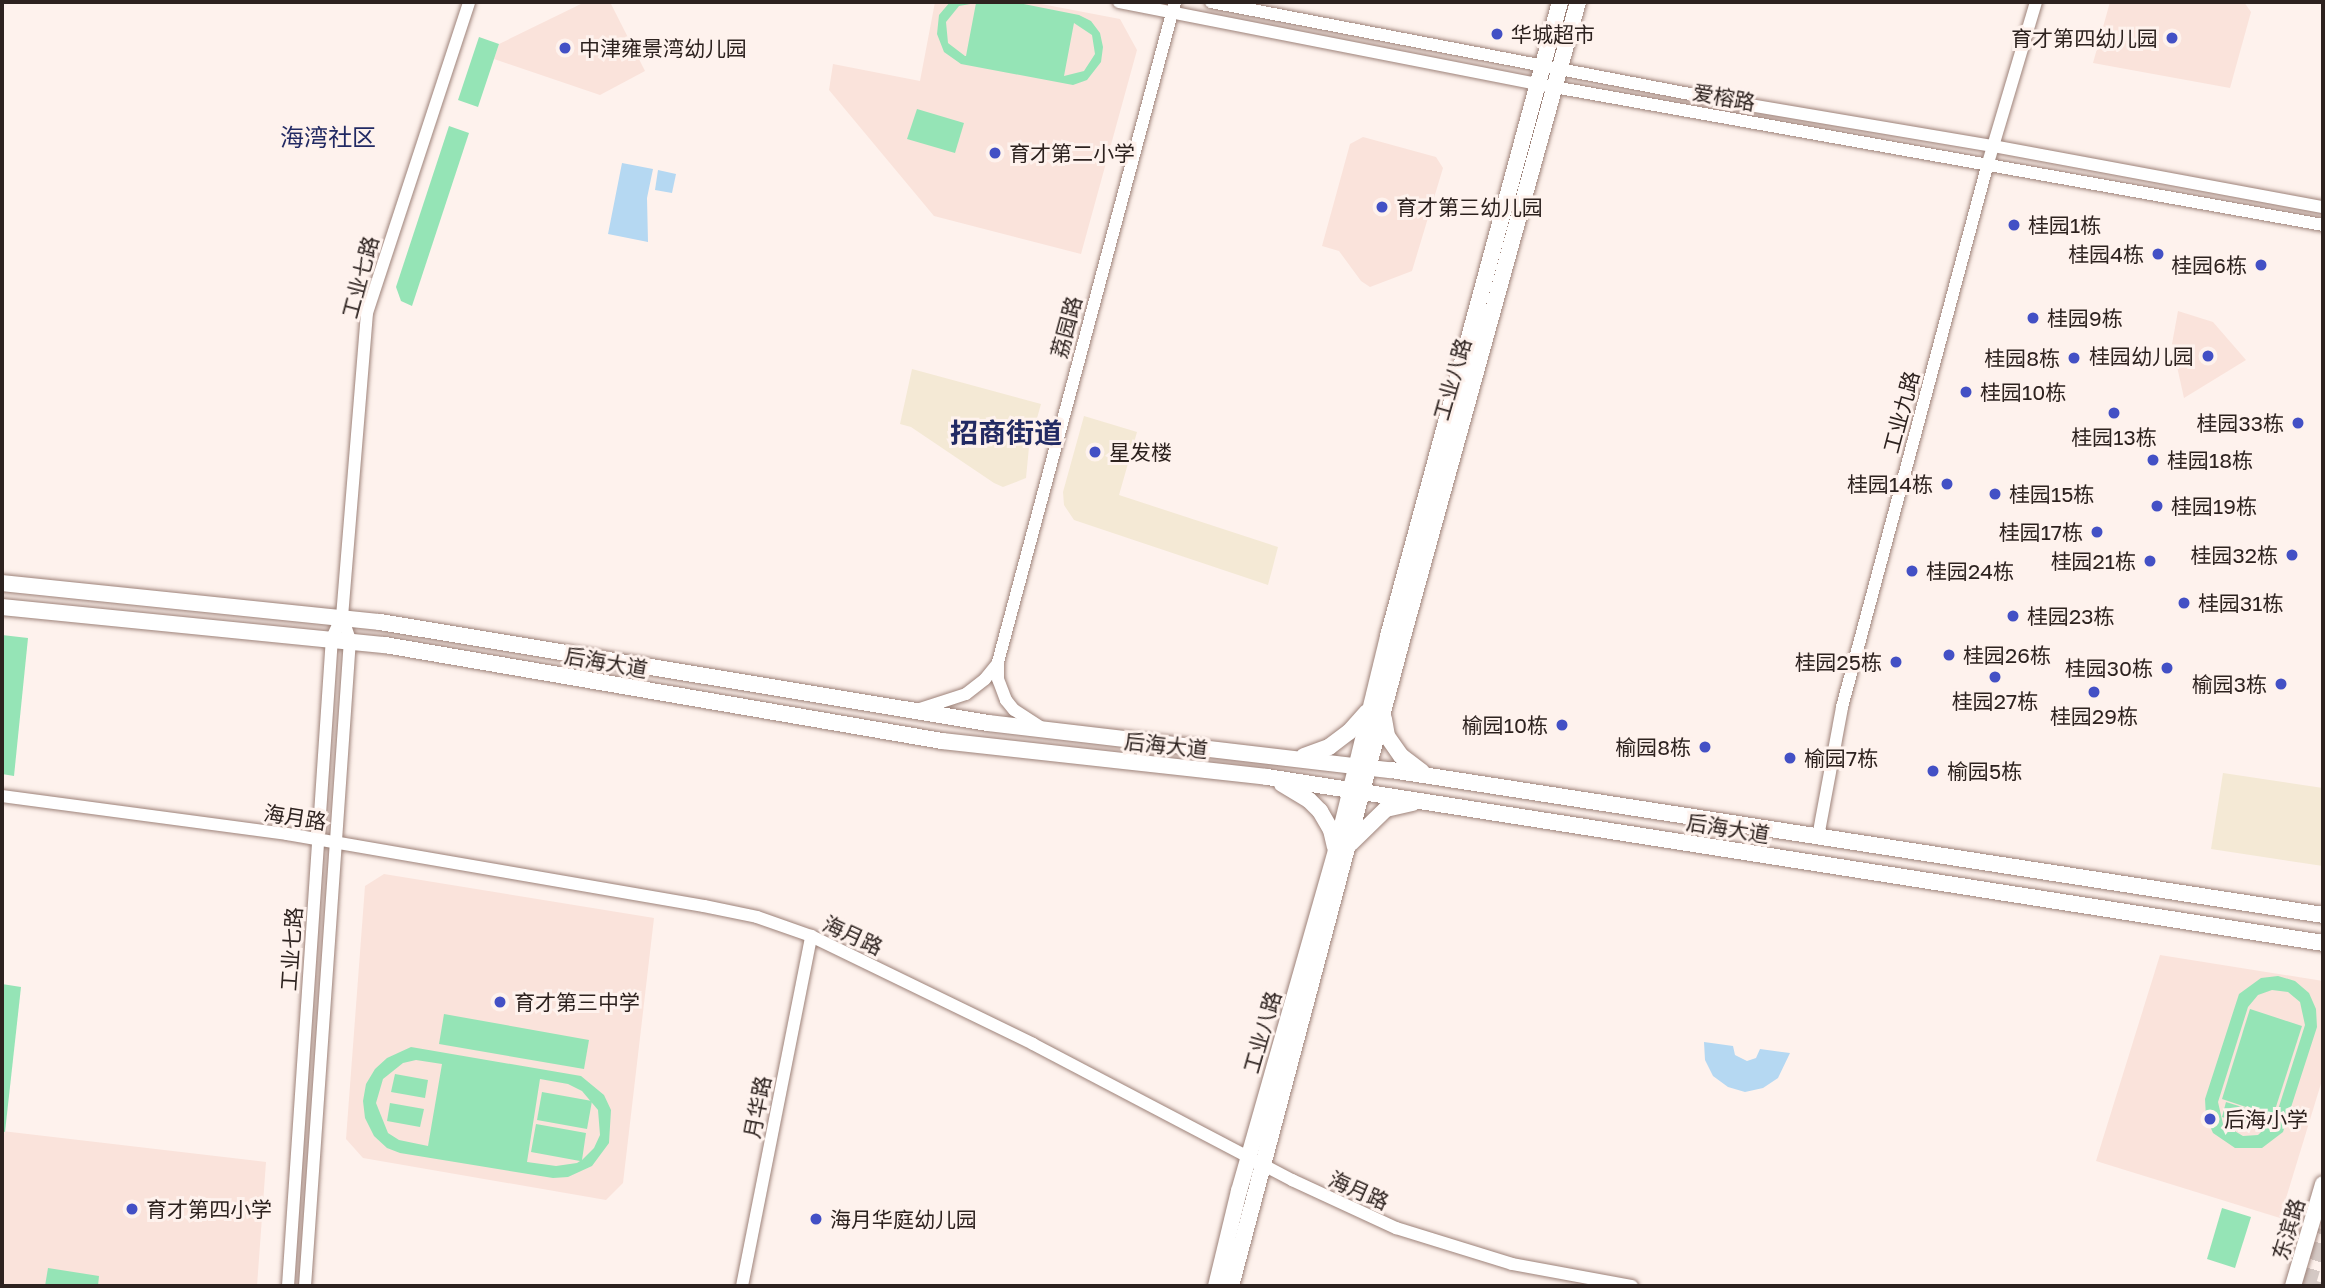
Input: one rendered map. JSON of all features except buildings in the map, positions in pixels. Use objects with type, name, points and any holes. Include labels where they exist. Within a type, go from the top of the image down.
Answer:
[{"type":"main road","name":"工业八路","points":[[1216,1286],[1255,1161],[1342,849],[1560,2]]},
{"type":"main road","name":"工业八路","points":[[1378,707],[1578,2]]},
{"type":"main road","name":"后海大道","points":[[2,583],[342,617],[914,711],[1363,766],[2323,915]]},
{"type":"main road","name":"后海大道","points":[[2,607],[350,640],[942,741],[1267,777],[2323,943]]},
{"type":"main road","points":[[1292,758],[1329,747],[1378,707],[1387,736],[1401,756],[1412,766],[1434,777]]},
{"type":"main road","points":[[1267,777],[1309,800],[1325,819],[1342,849],[1386,809],[1404,804],[1431,803]]},
{"type":"main road","name":"工业八路","points":[[1231,1286],[1255,1161]]},
{"type":"main road","name":"东滨路","points":[[2293,1286],[2323,1184]]},
{"type":"street","name":"工业七路","points":[[288,1286],[332,638],[342,617],[367,313],[469,2]]},
{"type":"street","name":"爱榕路","points":[[1119,2],[1174,7],[1554,87],[2323,225]]},
{"type":"street","name":"爱榕路","points":[[1211,2],[1726,102],[1993,146],[2323,207]]},
{"type":"street","name":"工业九路","points":[[1818,837],[1842,707],[1988,163],[2036,2]]},
{"type":"street","name":"荔园路","points":[[1045,729],[1014,710],[1006,700],[998,679],[998,662],[1174,7]]},
{"type":"street","name":"工业七路","points":[[305,1286],[350,640],[342,617]]},
{"type":"street","name":"荔园路","points":[[914,711],[966,694],[985,679],[998,662]]},
{"type":"street","name":"海月路","points":[[2,796],[317,839],[732,911],[811,936],[1033,1044],[1255,1161],[1396,1228],[1512,1264],[1632,1286]]},
{"type":"street","name":"月华路","points":[[742,1286],[811,936]]},
{"type":"shaded area","name":"中津雍景湾幼儿园","points":[[585,2],[610,2],[645,71],[600,95],[494,59],[499,44]]},
{"type":"shaded area","name":"育才第二小学","points":[[935,2],[1031,2],[1120,19],[1137,50],[1081,254],[934,216],[829,90],[833,64],[920,81]]},
{"type":"shaded area","name":"育才第四幼儿园","points":[[2110,2],[2244,2],[2251,12],[2230,88],[2093,63]]},
{"type":"shaded area","name":"育才第三幼儿园","points":[[1363,137],[1436,157],[1443,168],[1412,271],[1370,287],[1361,281],[1339,251],[1322,246],[1350,144]]},
{"type":"shaded area","name":"桂园幼儿园","points":[[2178,311],[2213,322],[2246,360],[2184,398],[2172,344]]},
{"type":"shaded area","points":[[912,369],[1041,404],[1029,447],[1026,478],[1003,487],[911,427],[900,424]]},
{"type":"shaded area","points":[[1084,416],[1137,432],[1119,495],[1278,547],[1268,585],[1074,520],[1064,505],[1063,492]]},
{"type":"shaded area","points":[[2223,773],[2323,788],[2323,866],[2211,849]]},
{"type":"shaded area","name":"育才第三中学","points":[[384,874],[654,918],[623,1183],[606,1200],[363,1158],[346,1139],[365,886]]},
{"type":"shaded area","name":"后海小学","points":[[2160,955],[2323,981],[2323,1077],[2280,1218],[2096,1161]]},
{"type":"shaded area","name":"育才第四小学","points":[[2,1131],[266,1162],[257,1286],[2,1286]]},
{"type":"green space","points":[[950,2],[1013,2],[1079,15],[1091,21],[1100,33],[1103,47],[1101,62],[1087,80],[1073,85],[961,64],[944,52],[937,34],[939,15]],"holes":[[[976,3],[966,56],[965,56],[948,43],[946,22],[959,6]],[[1074,23],[1092,35],[1095,54],[1084,71],[1064,76]]]},
{"type":"green space","points":[[479,37],[499,44],[478,107],[458,100]]},
{"type":"green space","points":[[917,109],[964,123],[955,153],[907,139]]},
{"type":"green space","points":[[449,126],[469,133],[412,306],[401,301],[396,287]]},
{"type":"green space","points":[[2,635],[28,638],[14,776],[2,774]]},
{"type":"green space","points":[[2278,976],[2295,981],[2309,993],[2316,1009],[2317,1027],[2283,1132],[2262,1148],[2235,1148],[2213,1133],[2206,1117],[2205,1099],[2239,994],[2261,978]],"holes":[[[2272,990],[2288,992],[2300,1002],[2305,1025],[2275,1119],[2258,1135],[2243,1136],[2223,1124],[2218,1102],[2248,1007],[2258,995]]]},
{"type":"green space","points":[[2,984],[21,987],[5,1132],[2,1131]]},
{"type":"green space","points":[[2250,1009],[2302,1026],[2273,1116],[2222,1099]]},
{"type":"green space","points":[[444,1014],[589,1040],[584,1069],[439,1044]]},
{"type":"green space","points":[[411,1047],[581,1076],[604,1095],[611,1110],[609,1143],[592,1166],[568,1177],[553,1178],[400,1153],[387,1148],[374,1136],[365,1118],[363,1101],[366,1084],[375,1069],[387,1058]],"holes":[[[416,1060],[442,1064],[428,1146],[399,1140],[388,1133],[376,1103],[383,1079],[403,1063]],[[540,1079],[568,1084],[582,1091],[598,1110],[600,1135],[594,1148],[582,1160],[586,1133],[536,1124],[531,1152],[580,1161],[577,1163],[556,1166],[527,1162]]]},
{"type":"green space","points":[[395,1074],[428,1080],[425,1098],[391,1092]]},
{"type":"green space","points":[[542,1092],[592,1101],[587,1129],[537,1120]]},
{"type":"green space","points":[[2226,1102],[2268,1115],[2263,1130],[2222,1117]]},
{"type":"green space","points":[[390,1103],[424,1109],[420,1127],[387,1121]]},
{"type":"green space","points":[[2222,1208],[2251,1217],[2235,1268],[2207,1259]]},
{"type":"green space","points":[[48,1268],[99,1276],[98,1286],[45,1286]]},
{"type":"water","points":[[622,163],[653,169],[647,198],[648,242],[608,234]]},
{"type":"water","points":[[658,170],[676,174],[672,193],[655,190]]},
{"type":"water","points":[[1704,1042],[1733,1046],[1735,1055],[1747,1061],[1756,1058],[1760,1049],[1790,1053],[1778,1078],[1763,1088],[1745,1092],[1728,1087],[1713,1076],[1705,1060]]},
{"type":"tunnel","points":[[2306,1286],[2323,1229]]},
{"type":"place","name":"华城超市","points":[[1497,34]]},
{"type":"place","name":"育才第四幼儿园","points":[[2172,38]]},
{"type":"place","name":"中津雍景湾幼儿园","points":[[565,48]]},
{"type":"place","name":"育才第二小学","points":[[995,153]]},
{"type":"place","name":"育才第三幼儿园","points":[[1382,207]]},
{"type":"place","name":"桂园1栋","points":[[2014,225]]},
{"type":"place","name":"桂园4栋","points":[[2158,254]]},
{"type":"place","name":"桂园6栋","points":[[2261,265]]},
{"type":"place","name":"桂园9栋","points":[[2033,318]]},
{"type":"place","name":"桂园幼儿园","points":[[2208,356]]},
{"type":"place","name":"桂园8栋","points":[[2074,358]]},
{"type":"place","name":"桂园10栋","points":[[1966,392]]},
{"type":"place","name":"桂园13栋","points":[[2114,413]]},
{"type":"place","name":"桂园33栋","points":[[2298,423]]},
{"type":"place","name":"星发楼","points":[[1095,452]]},
{"type":"place","name":"桂园18栋","points":[[2153,460]]},
{"type":"place","name":"桂园14栋","points":[[1947,484]]},
{"type":"place","name":"桂园15栋","points":[[1995,494]]},
{"type":"place","name":"桂园19栋","points":[[2157,506]]},
{"type":"place","name":"桂园17栋","points":[[2097,532]]},
{"type":"place","name":"桂园32栋","points":[[2292,555]]},
{"type":"place","name":"桂园21栋","points":[[2150,561]]},
{"type":"place","name":"桂园24栋","points":[[1912,571]]},
{"type":"place","name":"桂园31栋","points":[[2184,603]]},
{"type":"place","name":"桂园23栋","points":[[2013,616]]},
{"type":"place","name":"桂园26栋","points":[[1949,655]]},
{"type":"place","name":"桂园25栋","points":[[1896,662]]},
{"type":"place","name":"桂园30栋","points":[[2167,668]]},
{"type":"place","name":"桂园27栋","points":[[1995,677]]},
{"type":"place","name":"榆园3栋","points":[[2281,684]]},
{"type":"place","name":"桂园29栋","points":[[2094,692]]},
{"type":"place","name":"榆园10栋","points":[[1562,725]]},
{"type":"place","name":"榆园8栋","points":[[1705,747]]},
{"type":"place","name":"榆园7栋","points":[[1790,758]]},
{"type":"place","name":"榆园5栋","points":[[1933,771]]},
{"type":"place","name":"育才第三中学","points":[[500,1002]]},
{"type":"place","name":"后海小学","points":[[2210,1119]]},
{"type":"place","name":"育才第四小学","points":[[132,1209]]},
{"type":"place","name":"海月华庭幼儿园","points":[[816,1219]]},
{"type":"district","name":"海湾社区","points":[[328,137]]},
{"type":"district","name":"招商街道","points":[[1006,433]]}]
